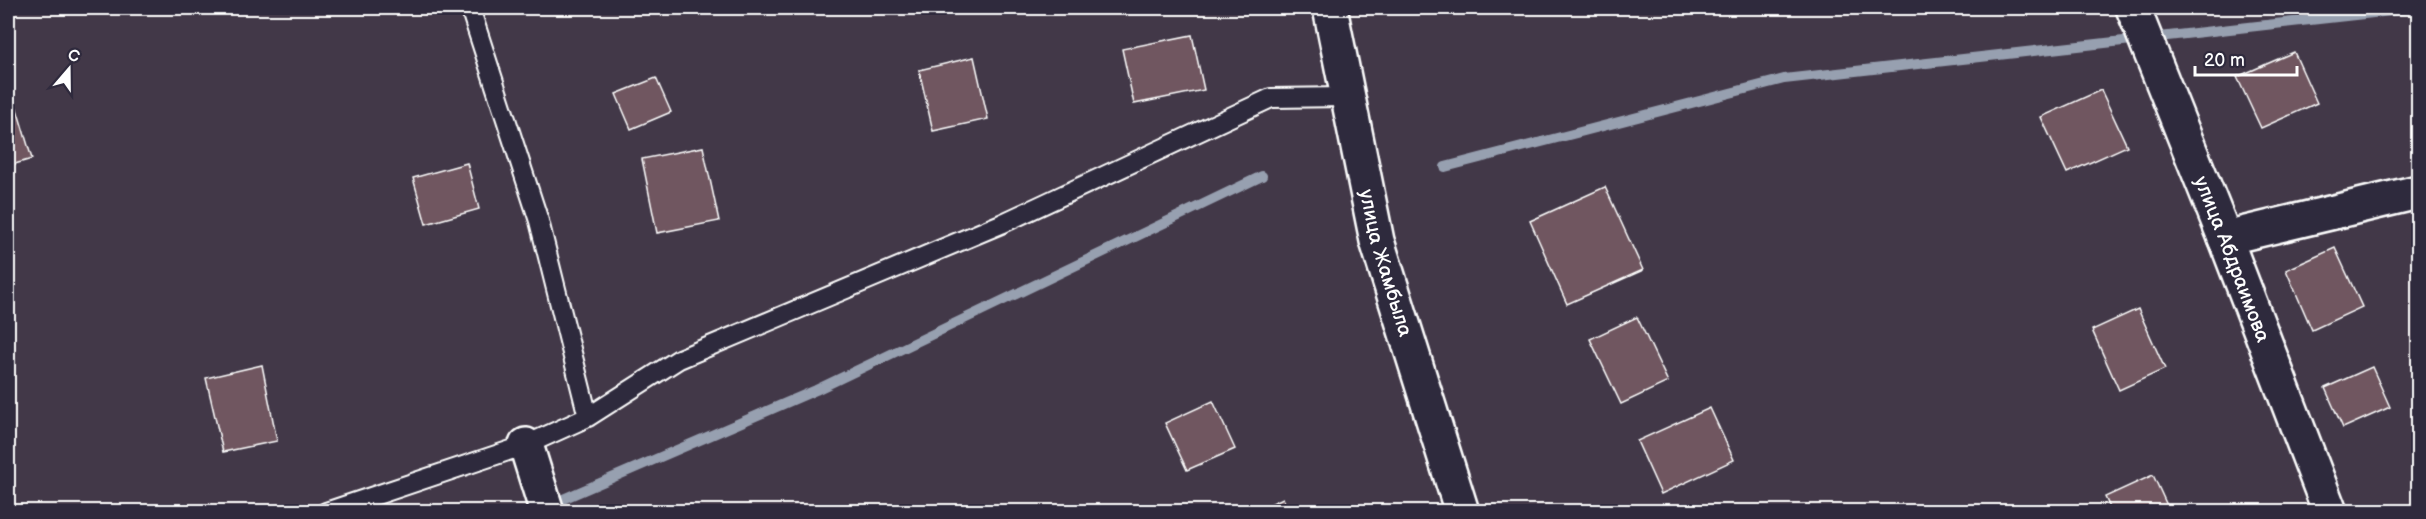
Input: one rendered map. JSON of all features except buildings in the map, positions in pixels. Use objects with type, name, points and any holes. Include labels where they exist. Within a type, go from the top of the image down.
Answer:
[{"type":"street","name":"улица Жамбыла","points":[[1330,8],[1346,97],[1377,241],[1462,512]]},
{"type":"street","name":"улица Абдраимова","points":[[2133,8],[2225,238],[2330,512]]},
{"type":"street","points":[[2225,238],[2418,192]]},
{"type":"street","points":[[527,453],[547,512]]},
{"type":"lane","points":[[470,8],[539,221],[588,417]]},
{"type":"lane","points":[[326,512],[527,453],[679,359],[1000,224],[1271,98],[1346,97]]},
{"type":"waterway","points":[[1445,167],[1784,79],[2418,8]]},
{"type":"waterway","points":[[549,505],[816,390],[1262,176]]}]
